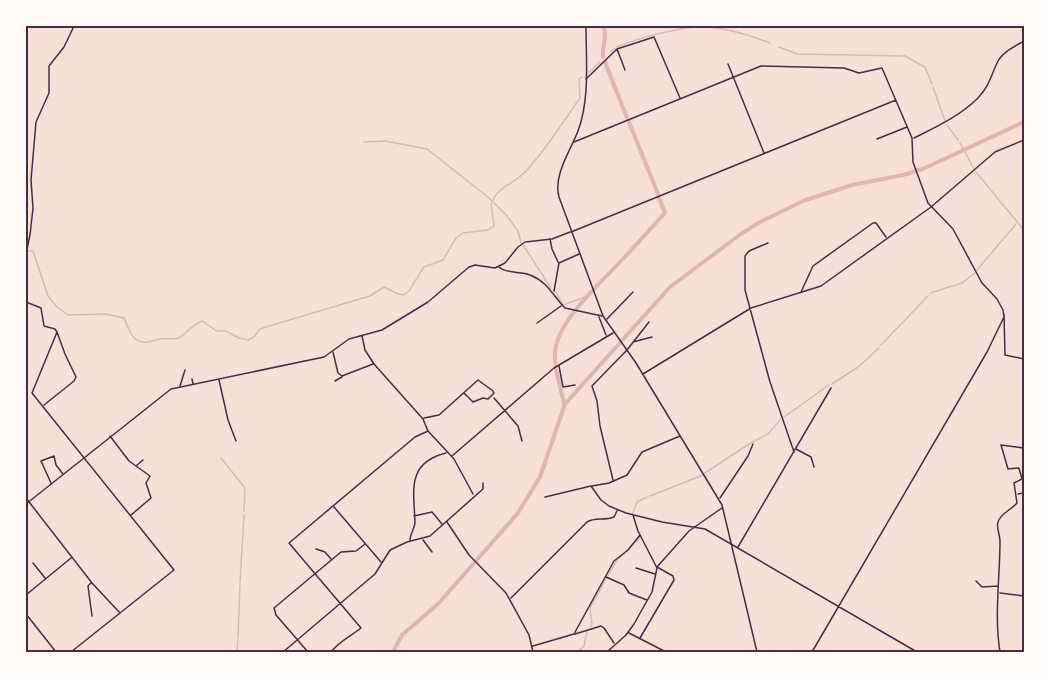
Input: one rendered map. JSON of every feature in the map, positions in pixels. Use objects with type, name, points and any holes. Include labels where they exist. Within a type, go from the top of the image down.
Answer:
[{"type":"street","points":[[26,254],[33,208],[33,150],[36,122],[47,99],[49,66],[64,47],[74,26]]},
{"type":"street","points":[[586,26],[583,117],[557,185],[559,197],[603,316],[643,375],[723,508],[757,652]]},
{"type":"street","points":[[586,79],[617,49],[654,37],[681,99]]},
{"type":"street","points":[[912,138],[947,122],[969,106],[988,86],[1000,58],[1024,41]]},
{"type":"street","points":[[617,49],[625,70]]},
{"type":"street","points":[[728,64],[764,154]]},
{"type":"street","points":[[573,142],[758,67],[769,65],[844,68],[859,73],[884,69],[912,138],[913,162],[918,180],[931,207],[953,229],[982,284],[996,299],[1006,318],[1005,356],[1024,359]]},
{"type":"street","points":[[27,503],[169,391],[324,357],[349,339],[382,330],[428,302],[469,267],[475,265],[499,267],[521,245],[529,241],[550,239],[571,232],[896,100]]},
{"type":"street","points":[[877,139],[907,127]]},
{"type":"street","points":[[643,375],[751,308],[821,286],[931,207],[995,152],[1024,141]]},
{"type":"street","points":[[801,293],[813,266],[873,223],[876,223],[887,239]]},
{"type":"street","points":[[550,239],[559,262],[553,292]]},
{"type":"street","points":[[768,243],[749,251],[745,256],[745,290],[770,382],[794,452]]},
{"type":"street","points":[[559,262],[579,254]]},
{"type":"street","points":[[499,267],[502,270],[539,279],[553,292],[562,306]]},
{"type":"street","points":[[606,320],[633,292]]},
{"type":"street","points":[[26,302],[41,308],[44,326],[55,329],[57,332],[76,379],[43,406]]},
{"type":"street","points":[[537,322],[556,307],[562,306],[599,317],[603,316]]},
{"type":"street","points":[[812,652],[963,396],[1004,314]]},
{"type":"street","points":[[599,317],[607,337]]},
{"type":"street","points":[[613,480],[600,426],[597,401],[591,388],[627,350],[649,322]]},
{"type":"street","points":[[57,332],[32,393],[174,570],[71,652]]},
{"type":"street","points":[[452,456],[559,365],[614,333]]},
{"type":"street","points":[[362,336],[365,350],[374,363],[423,419],[428,431],[452,456],[474,496]]},
{"type":"street","points":[[632,343],[652,337]]},
{"type":"street","points":[[333,352],[338,373],[342,376]]},
{"type":"street","points":[[335,381],[374,363]]},
{"type":"street","points":[[559,365],[562,387],[574,385]]},
{"type":"street","points":[[179,387],[185,370]]},
{"type":"street","points":[[192,379],[193,385]]},
{"type":"street","points":[[219,380],[228,420],[236,441]]},
{"type":"street","points":[[423,419],[436,417],[478,380],[493,391],[493,396],[518,426],[522,441]]},
{"type":"street","points":[[738,548],[831,388]]},
{"type":"street","points":[[464,393],[473,402],[493,396]]},
{"type":"street","points":[[331,652],[361,628],[289,543],[415,437],[428,431]]},
{"type":"street","points":[[110,436],[129,461],[150,476],[146,483],[151,498],[130,516]]},
{"type":"street","points":[[545,497],[613,480],[630,473],[642,452],[680,436]]},
{"type":"street","points":[[719,499],[748,456],[753,444]]},
{"type":"street","points":[[1000,652],[998,640],[1000,539],[998,523],[1000,517],[1017,503],[1014,483],[1022,481],[1021,471],[1018,468],[1008,469],[1001,445],[1024,448]]},
{"type":"street","points":[[795,448],[811,457],[814,467]]},
{"type":"street","points":[[410,541],[414,525],[412,491],[415,474],[429,460],[448,453]]},
{"type":"street","points":[[51,483],[41,461],[54,456],[56,465],[63,474]]},
{"type":"street","points":[[136,466],[143,460]]},
{"type":"street","points":[[283,652],[375,574],[390,550],[434,533],[483,489],[483,483]]},
{"type":"street","points":[[591,486],[601,500],[617,510],[705,529],[917,652]]},
{"type":"street","points":[[1017,494],[1024,493]]},
{"type":"street","points":[[26,498],[27,503],[92,583],[120,613]]},
{"type":"street","points":[[333,506],[382,563]]},
{"type":"street","points":[[607,652],[628,633],[652,592],[657,567],[694,527],[723,508]]},
{"type":"street","points":[[510,598],[587,522],[611,519],[617,510]]},
{"type":"street","points":[[413,517],[432,512],[443,524]]},
{"type":"street","points":[[633,514],[640,535],[657,567],[674,576],[674,580],[640,638]]},
{"type":"street","points":[[446,521],[470,555],[510,598],[527,630],[533,652]]},
{"type":"street","points":[[574,634],[614,561],[628,550],[640,535]]},
{"type":"street","points":[[422,539],[432,552]]},
{"type":"street","points":[[308,652],[274,610],[343,551],[356,550],[365,543]]},
{"type":"street","points":[[316,549],[325,552],[332,560]]},
{"type":"street","points":[[26,595],[64,562],[72,558]]},
{"type":"street","points":[[33,563],[46,579]]},
{"type":"street","points":[[636,568],[656,574]]},
{"type":"street","points":[[605,577],[624,585],[629,593],[647,600]]},
{"type":"street","points":[[976,581],[982,588],[999,586]]},
{"type":"street","points":[[92,583],[88,586],[92,615]]},
{"type":"street","points":[[999,592],[1024,596]]},
{"type":"street","points":[[26,614],[56,652]]},
{"type":"street","points":[[533,646],[601,626],[615,644]]},
{"type":"street","points":[[628,633],[666,652]]},
{"type":"waterway","points":[[603,26],[605,34],[603,57]]},
{"type":"waterway","points":[[611,51],[642,38],[697,27],[730,30],[770,43]]},
{"type":"waterway","points":[[779,47],[797,54],[905,56],[925,67],[932,84]]},
{"type":"waterway","points":[[589,72],[600,62]]},
{"type":"waterway","points":[[605,62],[627,118]]},
{"type":"waterway","points":[[493,200],[500,191],[527,170],[548,144],[580,98],[579,79],[582,77]]},
{"type":"waterway","points":[[933,87],[945,121]]},
{"type":"waterway","points":[[629,122],[658,194]]},
{"type":"waterway","points":[[393,652],[402,635],[438,604],[518,513],[540,477],[565,404],[670,287],[741,234],[803,201],[852,185],[903,175],[925,168],[1024,122]]},
{"type":"waterway","points":[[947,125],[958,140]]},
{"type":"waterway","points":[[364,142],[385,141],[427,149],[489,198],[518,231],[521,242]]},
{"type":"waterway","points":[[960,143],[974,169]]},
{"type":"waterway","points":[[976,172],[1018,223]]},
{"type":"waterway","points":[[623,259],[665,213],[659,198]]},
{"type":"waterway","points":[[29,251],[33,251],[48,296],[68,315],[106,314],[124,318],[134,338],[142,342],[181,337],[202,321],[217,331],[226,331],[248,340],[254,337],[260,329],[370,296],[384,287],[404,295],[424,267],[443,260],[456,238],[463,233],[488,230],[494,226],[491,203]]},
{"type":"waterway","points":[[977,270],[1016,224]]},
{"type":"waterway","points":[[1019,224],[1024,231]]},
{"type":"waterway","points":[[523,245],[551,288]]},
{"type":"waterway","points":[[556,366],[555,352],[566,323],[588,295],[621,261]]},
{"type":"waterway","points":[[930,293],[962,283],[975,273]]},
{"type":"waterway","points":[[555,291],[563,305],[588,296]]},
{"type":"waterway","points":[[881,345],[928,296]]},
{"type":"waterway","points":[[832,384],[858,367],[879,348]]},
{"type":"waterway","points":[[556,370],[564,403]]},
{"type":"waterway","points":[[784,417],[829,385]]},
{"type":"waterway","points":[[705,473],[768,434],[781,419]]},
{"type":"waterway","points":[[221,458],[245,488],[244,511]]},
{"type":"waterway","points":[[650,496],[703,475]]},
{"type":"waterway","points":[[633,513],[637,502],[647,497]]},
{"type":"waterway","points":[[240,583],[244,515]]},
{"type":"waterway","points":[[608,576],[617,560],[640,538]]},
{"type":"waterway","points":[[590,627],[592,625],[590,608],[606,579]]},
{"type":"waterway","points":[[238,637],[240,585]]},
{"type":"waterway","points":[[577,652],[584,646],[587,631]]},
{"type":"waterway","points":[[237,652],[238,639]]}]
